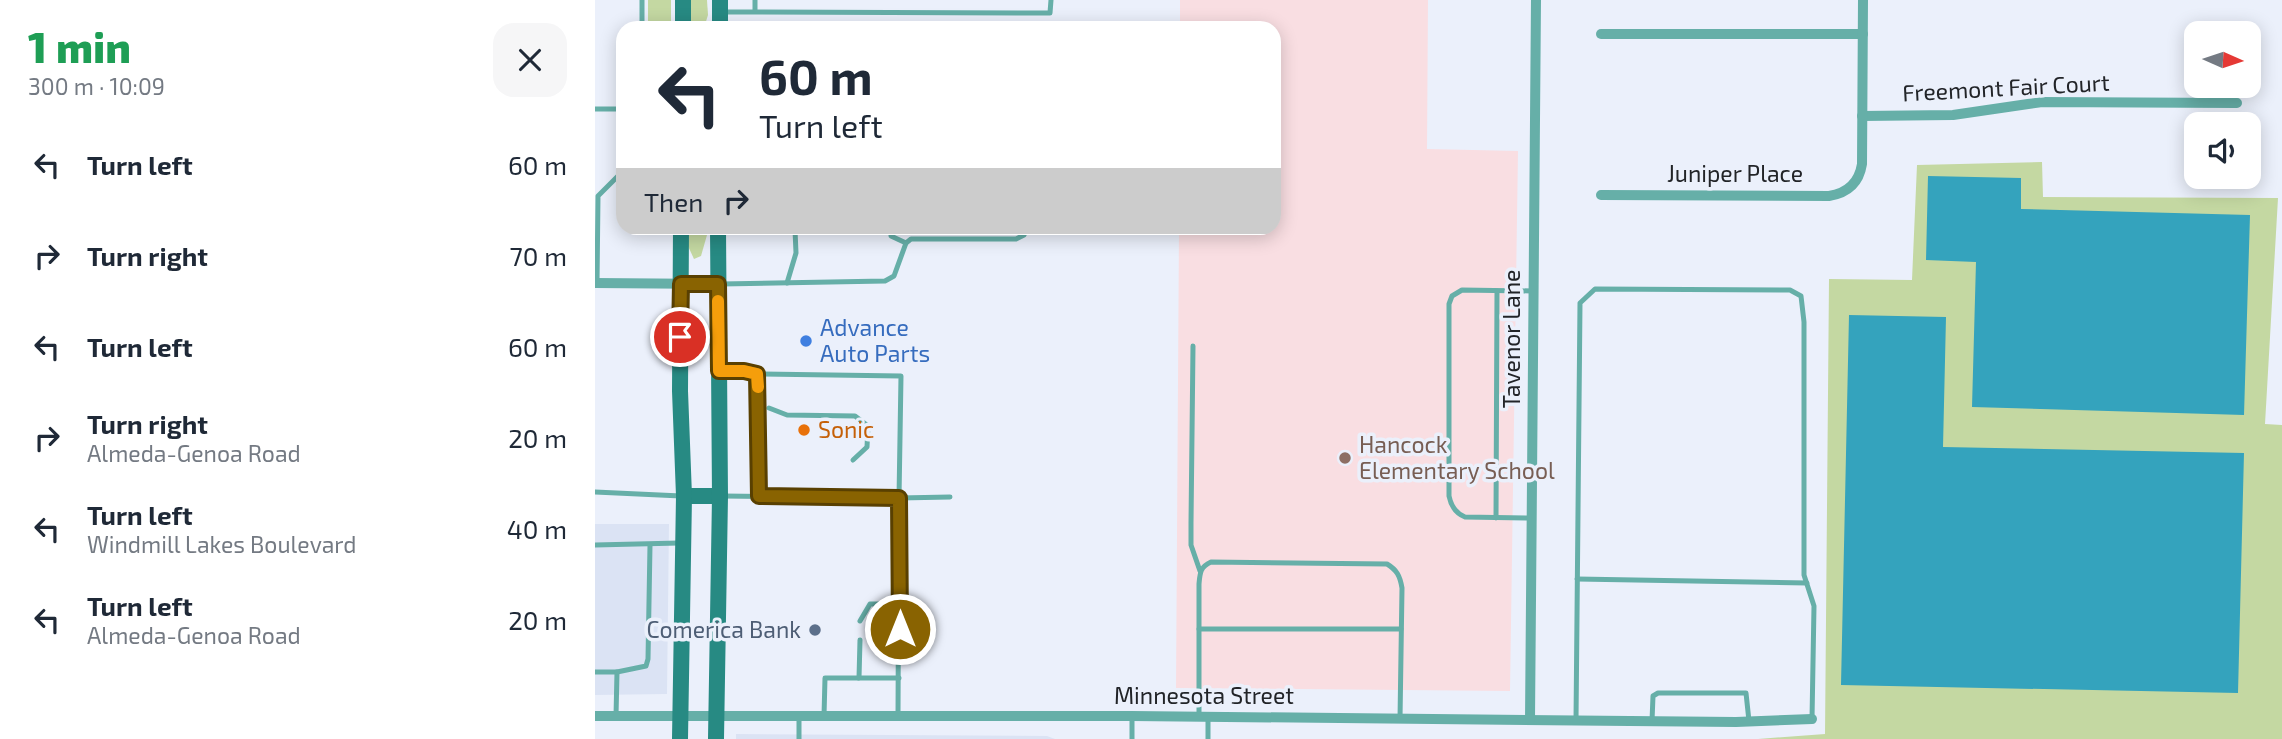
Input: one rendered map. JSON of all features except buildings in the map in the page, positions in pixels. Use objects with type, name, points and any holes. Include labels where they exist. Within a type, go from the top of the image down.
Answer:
[{"type":"main road","points":[[683,0],[683,21]]},
{"type":"main road","points":[[680,739],[684,543],[680,391],[681,235]]},
{"type":"main road","points":[[716,739],[720,496],[718,235]]},
{"type":"main road","points":[[684,496],[720,496]]},
{"type":"street","name":"Tavenor Lane","points":[[1530,720],[1536,0]]},
{"type":"street","points":[[1862,116],[1863,0]]},
{"type":"street","points":[[1601,34],[1863,34]]},
{"type":"street","name":"Freemont Fair Court","points":[[1862,116],[1953,115],[2042,102],[2237,103]]},
{"type":"street","name":"Juniper Place","points":[[1601,195],[1829,196],[1846,191],[1860,174],[1862,116]]},
{"type":"street","points":[[596,283],[718,284]]},
{"type":"street","name":"Minnesota Street","points":[[595,716],[1132,716],[1749,722],[1812,719]]},
{"type":"lane","points":[[642,0],[642,21]]},
{"type":"lane","points":[[755,0],[755,12]]},
{"type":"lane","points":[[720,13],[1050,13],[1051,0]]},
{"type":"lane","points":[[595,109],[616,109]]},
{"type":"lane","points":[[596,283],[596,196],[616,177]]},
{"type":"lane","points":[[787,282],[796,253],[795,235]]},
{"type":"lane","points":[[891,235],[906,243]]},
{"type":"lane","points":[[718,284],[885,281],[894,276],[906,243],[911,239],[1016,239],[1024,235]]},
{"type":"lane","points":[[1576,721],[1580,303],[1595,289],[1790,290],[1801,296],[1804,323],[1804,575],[1814,606],[1812,719]]},
{"type":"lane","points":[[1531,518],[1465,517],[1458,515],[1451,504],[1449,304],[1452,296],[1462,290],[1533,291]]},
{"type":"lane","points":[[1496,518],[1497,291]]},
{"type":"lane","points":[[1193,346],[1191,545],[1200,571],[1199,629],[1204,717],[1208,739]]},
{"type":"lane","points":[[719,371],[901,376],[898,716]]},
{"type":"lane","points":[[757,374],[759,496]]},
{"type":"lane","points":[[769,408],[787,415],[855,416],[868,426],[867,447],[853,460]]},
{"type":"lane","points":[[595,492],[684,496]]},
{"type":"lane","points":[[720,496],[950,497]]},
{"type":"lane","points":[[595,545],[684,543]]},
{"type":"lane","points":[[595,672],[617,672],[646,666],[650,545]]},
{"type":"lane","points":[[1200,571],[1204,565],[1212,562],[1387,564],[1394,568],[1400,577],[1400,719]]},
{"type":"lane","points":[[1577,579],[1807,583]]},
{"type":"lane","points":[[860,621],[870,604],[900,604]]},
{"type":"lane","points":[[1199,629],[1401,629]]},
{"type":"lane","points":[[859,678],[860,640]]},
{"type":"lane","points":[[616,716],[617,672]]},
{"type":"lane","points":[[824,716],[825,678],[899,678]]},
{"type":"lane","points":[[1652,721],[1653,696],[1658,693],[1741,692],[1746,693],[1748,699],[1749,722]]},
{"type":"lane","points":[[799,716],[799,739]]},
{"type":"lane","points":[[1132,716],[1132,739]]},
{"type":"shaded area","name":"Hancock Elementary School","points":[[1180,0],[1428,0],[1427,149],[1518,151],[1510,691],[1176,688],[1179,235],[1281,235],[1281,21],[1180,21]]},
{"type":"shaded area","points":[[595,524],[669,524],[667,694],[595,695]]},
{"type":"shaded area","points":[[736,734],[1047,736],[1055,739],[736,739]]},
{"type":"green space","points":[[648,0],[671,0],[671,21],[648,21]]},
{"type":"green space","points":[[690,0],[707,0],[706,21],[690,21]]},
{"type":"green space","points":[[2042,162],[2043,197],[2278,198],[2265,424],[2282,425],[2282,739],[1758,739],[1825,734],[1829,279],[1912,280],[1917,165]]},
{"type":"green space","points":[[689,235],[707,235],[701,256],[694,259],[688,246]]},
{"type":"water","points":[[1928,176],[2021,178],[2021,209],[2250,215],[2244,415],[1972,407],[1976,262],[1926,260]]},
{"type":"water","points":[[1849,315],[1946,317],[1943,447],[2244,453],[2238,693],[1841,685]]},
{"type":"slow traffic","points":[[718,301],[719,371],[757,374],[758,387]]},
{"type":"place","name":"Advance Auto Parts","points":[[806,341]]},
{"type":"place","name":"Sonic","points":[[804,430]]},
{"type":"place","name":"Hancock Elementary School","points":[[1345,458]]},
{"type":"place","name":"Comerica Bank","points":[[815,630]]},
{"type":"route","points":[[680,337],[681,284],[718,284],[719,371],[757,374],[759,496],[899,498],[900,629]]}]
